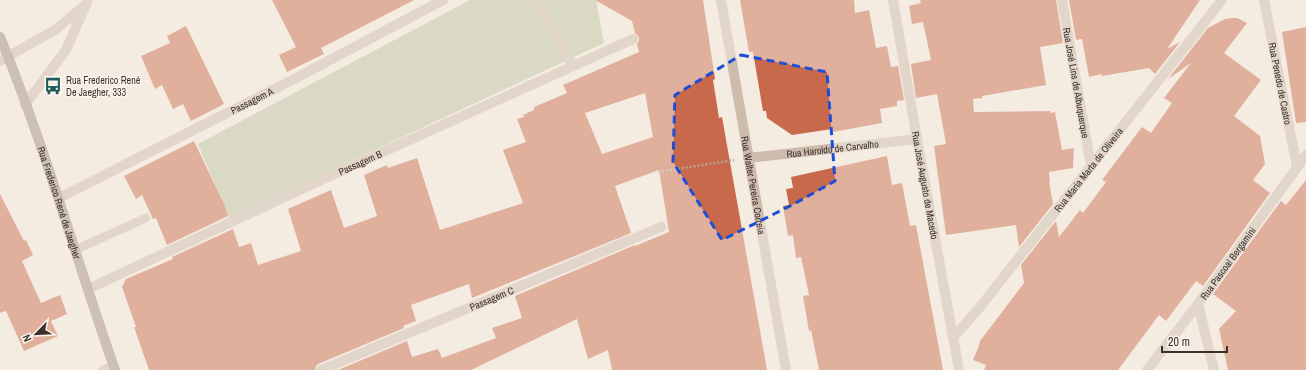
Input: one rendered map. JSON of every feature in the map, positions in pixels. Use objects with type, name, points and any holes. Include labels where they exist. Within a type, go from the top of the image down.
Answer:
[{"type":"main road","name":"Rua Frederico René de Jaegher","points":[[0,37],[4,59],[25,105],[59,198],[114,368]]},
{"type":"street","name":"Passagem A","points":[[59,198],[300,76],[443,0]]},
{"type":"street","points":[[535,0],[552,26],[573,66]]},
{"type":"street","name":"Rua Walter Pereira Correia","points":[[721,0],[786,370]]},
{"type":"street","name":"Rua José Augusto de Macedo","points":[[893,0],[959,370]]},
{"type":"street","name":"Rua José Lins de Albuquerque","points":[[1062,0],[1091,166]]},
{"type":"street","name":"Rua Maria Marta de Oliveira","points":[[953,338],[980,307],[1222,0]]},
{"type":"street","name":"Rua Penedo de Castro","points":[[1264,0],[1297,167]]},
{"type":"street","points":[[4,59],[55,30],[87,3]]},
{"type":"street","points":[[25,105],[66,50],[87,3]]},
{"type":"street","name":"Passagem B","points":[[88,289],[319,181],[633,39]]},
{"type":"street","name":"Rua Haroldo de Carvalho","points":[[748,158],[917,139]]},
{"type":"street","name":"Rua Pascoal Bergamini","points":[[1147,370],[1198,304],[1306,155]]},
{"type":"street","name":"Passagem C","points":[[321,370],[661,227]]},
{"type":"street","points":[[1198,304],[1214,370]]},
{"type":"lane","points":[[75,250],[146,218]]},
{"type":"lane","points":[[103,370],[114,368]]},
{"type":"path","points":[[658,172],[748,158]]},
{"type":"highlighted area","points":[[741,55],[827,72],[835,181],[794,204],[722,240],[673,162],[675,95]]},
{"type":"green space","points":[[470,0],[596,0],[604,43],[229,218],[198,144]]},
{"type":"building","points":[[272,0],[414,0],[321,48],[324,54],[287,72],[279,55],[296,47]]},
{"type":"building","points":[[595,0],[703,0],[715,79],[713,80],[719,118],[722,117],[767,370],[612,370],[608,350],[588,359],[577,319],[471,370],[338,370],[407,341],[412,357],[438,349],[442,358],[496,338],[492,328],[522,318],[515,296],[669,232],[659,170],[615,186],[631,233],[472,298],[469,284],[411,305],[416,321],[403,326],[404,328],[318,364],[315,370],[149,370],[122,287],[126,279],[173,259],[172,257],[233,229],[239,247],[251,243],[258,265],[301,251],[288,209],[331,190],[344,228],[377,216],[364,175],[387,165],[388,168],[417,158],[440,230],[523,203],[503,150],[526,142],[517,119],[524,117],[523,115],[534,110],[534,107],[567,93],[563,85],[639,52],[637,44],[639,37],[635,33],[632,21]],"holes":[[[645,93],[653,137],[602,154],[585,113]]]},
{"type":"building","points":[[740,0],[854,0],[855,13],[869,10],[876,48],[887,46],[891,67],[898,66],[904,100],[897,101],[897,106],[880,109],[882,123],[833,132],[832,129],[792,135],[767,118],[766,111],[763,111],[753,52],[749,52]]},
{"type":"building","points":[[920,0],[1056,0],[1063,43],[1040,47],[1046,85],[982,96],[982,98],[973,99],[974,112],[1055,112],[1062,150],[1074,148],[1073,168],[1049,172],[1053,204],[1019,247],[1016,225],[946,235],[934,146],[946,144],[937,94],[916,98],[911,64],[931,60],[923,22],[912,24],[909,6],[921,3]]},
{"type":"building","points":[[1069,0],[1200,0],[1167,49],[1180,42],[1155,74],[1149,68],[1089,77],[1082,39],[1076,40]]},
{"type":"building","points":[[1237,18],[1247,23],[1224,53],[1261,80],[1234,116],[1260,136],[1265,164],[1253,180],[1270,193],[1203,286],[1196,281],[1166,321],[1159,315],[1118,370],[984,370],[986,365],[973,360],[980,341],[1024,283],[1021,265],[1056,221],[1059,237],[1080,210],[1083,213],[1106,182],[1102,180],[1142,127],[1151,133],[1172,103],[1164,98],[1191,63],[1168,79],[1208,28],[1225,19]]},
{"type":"building","points":[[186,26],[224,104],[191,121],[183,104],[173,109],[162,85],[155,89],[141,56],[170,43],[167,36]]},
{"type":"building","points":[[1306,27],[1306,122],[1296,123],[1282,32]]},
{"type":"building","points":[[194,141],[224,204],[228,216],[167,245],[156,218],[153,219],[142,195],[136,199],[124,176]]},
{"type":"building","points":[[887,156],[892,185],[902,183],[910,226],[916,225],[943,370],[819,370],[811,330],[809,331],[803,296],[809,295],[801,257],[796,258],[793,235],[788,236],[783,206],[789,205],[786,189],[793,188],[791,177]]},
{"type":"building","points":[[1306,180],[1306,370],[1228,370],[1219,329],[1236,311],[1213,294],[1281,201],[1286,205]]},
{"type":"building","points":[[0,194],[24,241],[26,240],[33,255],[22,261],[41,303],[60,295],[67,314],[51,321],[58,336],[24,351],[6,311],[0,313]]},
{"type":"place","name":"Rua Frederico René De Jaegher, 333","points":[[53,86]]}]
